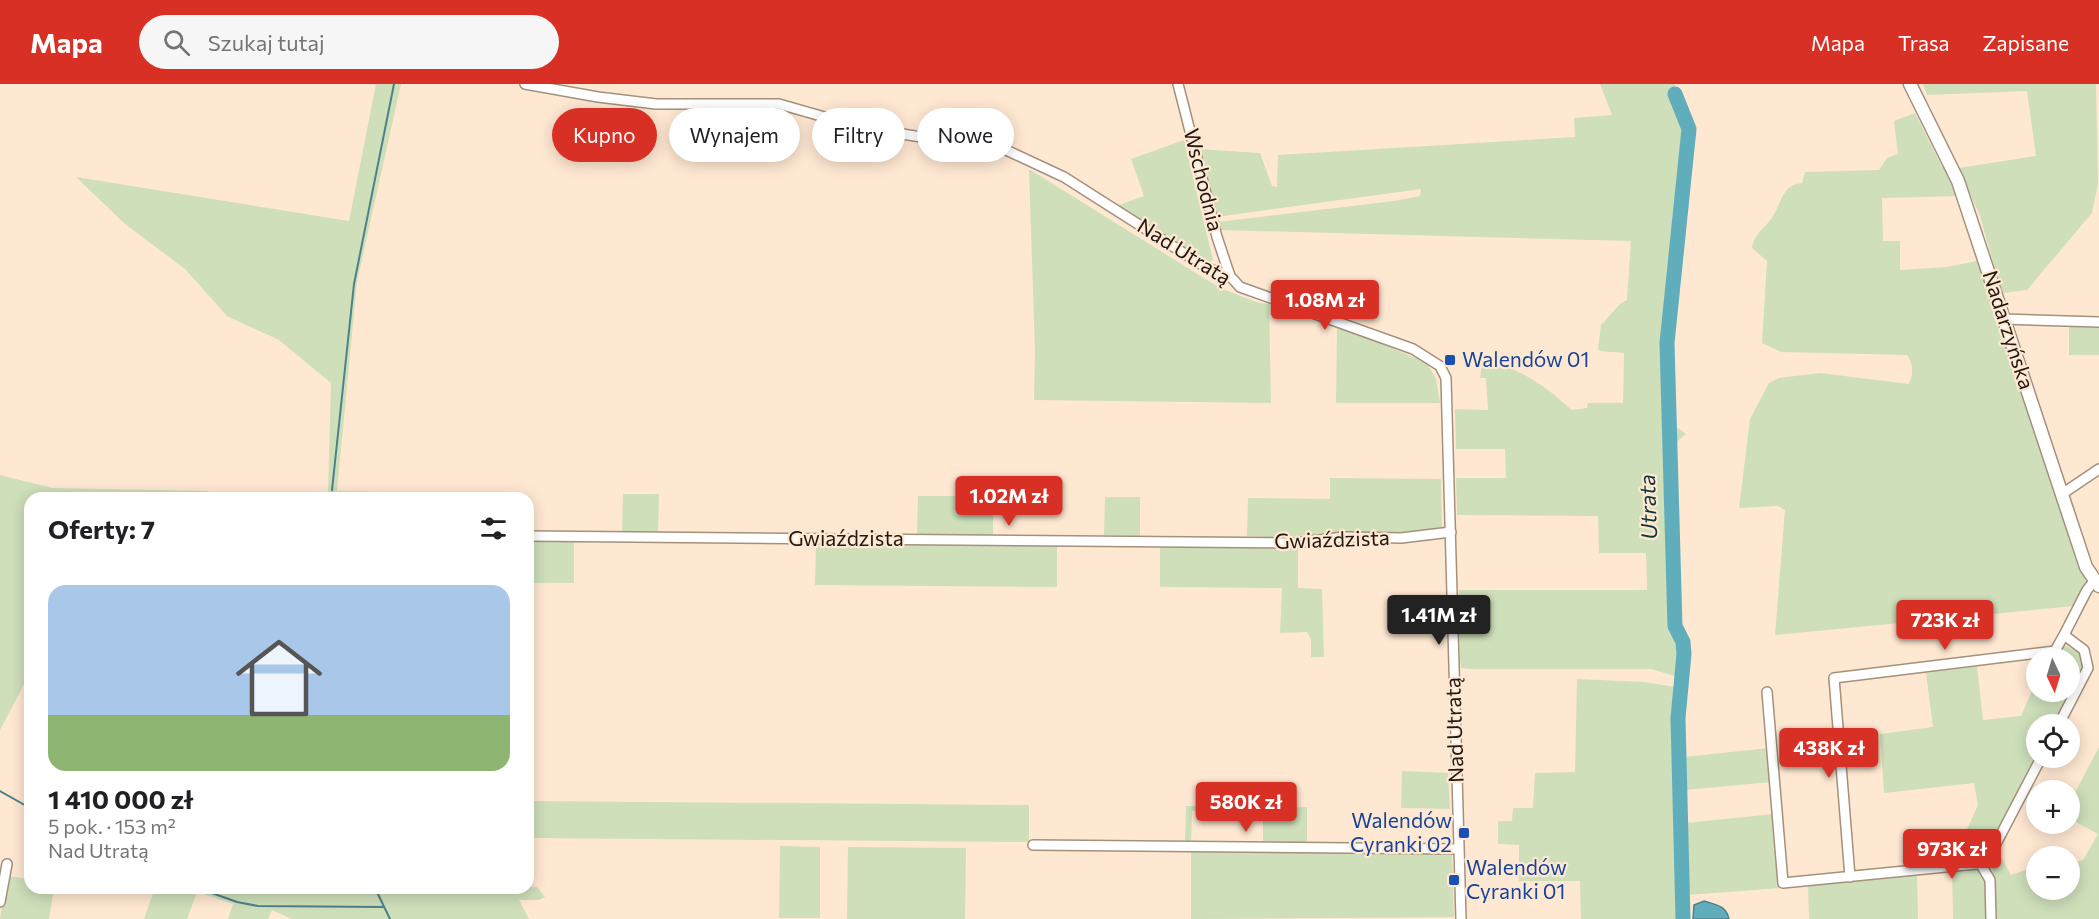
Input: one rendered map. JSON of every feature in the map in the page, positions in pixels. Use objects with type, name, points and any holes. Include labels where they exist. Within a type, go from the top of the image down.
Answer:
[{"type":"street","name":"Nad Utratą","points":[[525,84],[598,97],[656,104],[779,104],[863,128],[1006,150],[1064,177],[1207,268],[1230,276],[1240,287],[1413,349],[1440,366],[1446,378],[1461,919]]},
{"type":"street","name":"Wschodnia","points":[[1178,84],[1217,237],[1230,276]]},
{"type":"street","name":"Nadarzyńska","points":[[1910,84],[1958,181],[2086,567],[2097,583]]},
{"type":"street","points":[[2004,319],[2099,322]]},
{"type":"street","points":[[2062,494],[2099,469]]},
{"type":"street","name":"Gwiaździsta","points":[[534,536],[1294,543],[1344,537],[1401,538],[1451,532]]},
{"type":"street","points":[[1850,877],[1834,678],[2055,651],[2087,590],[2097,583]]},
{"type":"street","points":[[2064,635],[2084,650],[2088,668],[2064,714]]},
{"type":"street","points":[[1767,692],[1783,883],[1980,863],[1991,858],[2036,768]]},
{"type":"street","points":[[1033,845],[1459,849]]},
{"type":"street","points":[[1980,863],[1990,880],[1991,919]]},
{"type":"street","points":[[0,902],[7,864]]},
{"type":"green space","points":[[376,84],[401,84],[357,282],[337,491],[387,492],[328,492],[331,383],[279,340],[227,316],[185,269],[125,224],[76,177],[349,221]]},
{"type":"green space","points":[[1600,84],[1674,84],[1692,129],[1671,343],[1672,408],[1675,426],[1686,434],[1674,444],[1678,619],[1688,647],[1684,688],[1684,757],[1769,748],[1771,782],[1685,790],[1685,823],[1774,814],[1780,888],[1688,895],[1688,919],[1581,919],[1580,881],[1519,881],[1519,845],[1498,844],[1498,821],[1512,821],[1513,808],[1533,808],[1535,773],[1575,772],[1577,679],[1644,682],[1676,687],[1678,677],[1651,669],[1472,669],[1461,668],[1460,659],[1459,590],[1647,590],[1646,553],[1599,553],[1598,516],[1457,515],[1456,478],[1506,478],[1505,449],[1456,449],[1455,409],[1488,410],[1486,378],[1480,378],[1483,359],[1531,378],[1572,410],[1587,408],[1588,403],[1623,403],[1624,353],[1598,349],[1601,325],[1620,304],[1627,300],[1631,241],[1219,230],[1217,222],[1394,201],[1420,196],[1421,189],[1216,217],[1199,149],[1260,153],[1272,186],[1277,187],[1278,155],[1575,137],[1574,118],[1612,115]]},
{"type":"green space","points":[[1923,84],[2096,84],[2098,183],[2092,213],[2027,290],[2002,293],[1980,216],[1959,168],[2036,156],[2027,91],[1927,95]]},
{"type":"green space","points":[[1915,113],[1942,167],[1948,167],[1957,196],[1882,198],[1883,241],[1900,241],[1900,270],[1947,267],[1977,261],[2086,582],[2074,606],[1775,635],[1785,510],[1778,506],[1739,508],[1750,419],[1769,383],[1779,378],[1820,373],[1909,384],[1912,369],[1907,355],[1781,352],[1762,343],[1767,261],[1752,248],[1753,243],[1773,216],[1783,195],[1790,187],[1802,183],[1805,172],[1879,170],[1887,158],[1898,154],[1894,121]]},
{"type":"green space","points":[[1184,140],[1213,260],[1209,263],[1119,205],[1144,196],[1131,159]]},
{"type":"green space","points":[[1029,169],[1220,288],[1259,303],[1269,304],[1271,403],[1034,400],[1035,352]]},
{"type":"green space","points":[[1337,325],[1427,363],[1436,379],[1440,403],[1336,403]]},
{"type":"green space","points":[[2069,326],[2099,327],[2099,355],[2069,355]]},
{"type":"green space","points":[[0,475],[52,488],[208,491],[24,492],[24,684],[0,730]]},
{"type":"green space","points":[[1330,478],[1441,479],[1442,528],[1423,533],[1284,538],[1247,536],[1248,498],[1330,499]]},
{"type":"green space","points":[[623,494],[659,494],[658,532],[622,532]]},
{"type":"green space","points":[[918,496],[993,496],[993,535],[917,534]]},
{"type":"green space","points":[[1105,497],[1140,497],[1140,536],[1104,535]]},
{"type":"green space","points":[[534,541],[574,541],[574,583],[534,583]]},
{"type":"green space","points":[[816,543],[1057,545],[1057,587],[815,585]]},
{"type":"green space","points":[[1160,545],[1298,547],[1298,588],[1322,589],[1324,657],[1311,657],[1311,640],[1307,632],[1280,633],[1282,588],[1160,587]]},
{"type":"green space","points":[[2080,653],[2083,655],[2083,668],[2080,674]]},
{"type":"green space","points":[[1977,666],[1983,720],[2021,716],[2027,702],[2065,702],[2059,714],[2026,714],[2026,768],[2032,768],[1986,859],[1952,862],[1978,805],[1974,783],[1884,793],[1880,734],[1933,727],[1926,673]]},
{"type":"green space","points":[[2099,747],[2099,919],[1996,919],[1992,865],[2000,855],[2011,875],[2026,870],[2026,900],[2080,900],[2080,861],[2083,860],[2098,834],[2080,824],[2080,783]]},
{"type":"green space","points":[[1402,771],[1448,773],[1450,809],[1401,808]]},
{"type":"green space","points":[[534,801],[1029,805],[1029,842],[534,838]]},
{"type":"green space","points":[[1186,806],[1307,807],[1307,843],[1263,844],[1263,812],[1192,811],[1191,843],[1185,843]]},
{"type":"green space","points":[[780,846],[820,847],[820,918],[779,918]]},
{"type":"green space","points":[[848,847],[966,848],[965,919],[847,919]]},
{"type":"green space","points":[[1191,850],[1448,852],[1452,854],[1454,917],[1191,919]]},
{"type":"green space","points":[[1975,868],[1985,875],[1987,919],[1953,919],[1952,870]]},
{"type":"green space","points":[[1917,874],[1918,919],[1809,919],[1808,885]]},
{"type":"green space","points":[[7,876],[24,878],[24,894],[53,894],[49,919],[0,919]]},
{"type":"green space","points":[[534,887],[537,887],[545,897],[539,900],[519,900],[529,919],[292,919],[272,910],[268,919],[228,919],[233,904],[203,894],[534,894]]},
{"type":"green space","points":[[153,894],[196,894],[187,919],[144,919]]},
{"type":"water","points":[[1704,901],[1723,908],[1729,919],[1693,919],[1694,905]]},
{"type":"waterway","points":[[332,490],[354,284],[394,84]]},
{"type":"waterway","name":"Utrata","points":[[1675,94],[1689,129],[1667,343],[1675,626],[1683,642],[1684,654],[1678,718],[1683,919]]},
{"type":"waterway","points":[[0,791],[24,805]]},
{"type":"waterway","points":[[215,894],[258,906],[384,907]]},
{"type":"waterway","points":[[378,894],[390,919]]},
{"type":"place","name":"Walendów 01","points":[[1450,360]]},
{"type":"place","name":"Walendów Cyranki 02","points":[[1464,833]]},
{"type":"place","name":"Walendów Cyranki 01","points":[[1454,880]]}]
